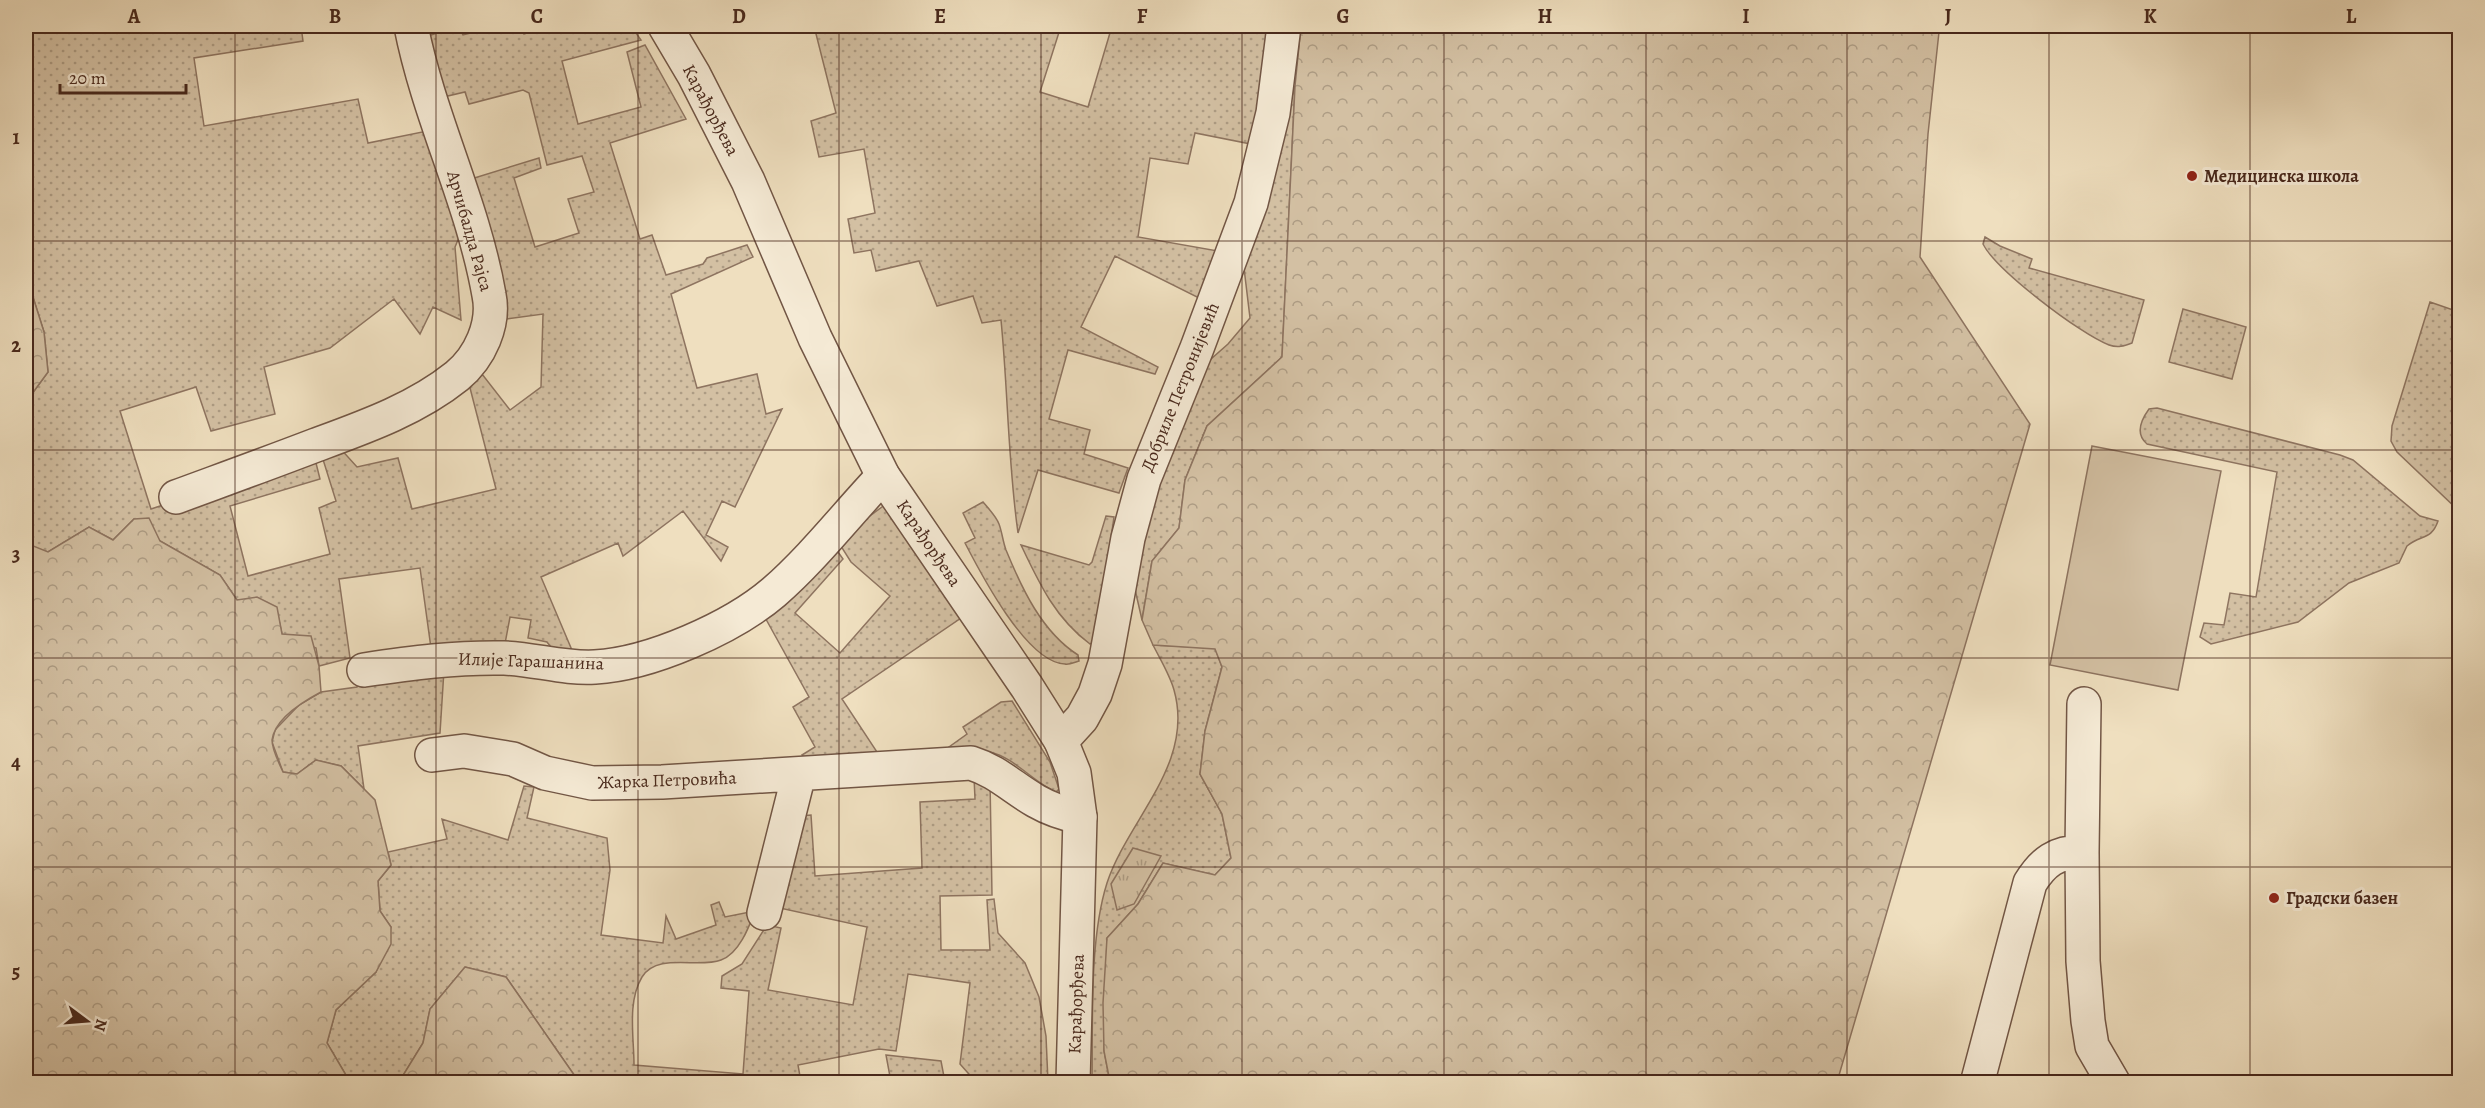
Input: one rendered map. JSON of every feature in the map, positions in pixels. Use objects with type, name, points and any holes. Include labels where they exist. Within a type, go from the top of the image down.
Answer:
[{"type":"street","name":"Арчибалда Рајса","points":[[176,497],[409,408],[459,375],[482,345],[490,322],[490,297],[470,222],[427,90],[411,26]]},
{"type":"street","name":"Карађорђева","points":[[665,26],[694,75],[748,181],[815,338],[882,476],[1027,687],[1061,741],[1074,773],[1080,817],[1073,1083]]},
{"type":"street","name":"Добриле Петронијевић","points":[[1061,741],[1082,718],[1095,694],[1104,664],[1128,537],[1144,480],[1197,348],[1251,203],[1273,113],[1284,26]]},
{"type":"street","name":"Илије Гарашанина","points":[[364,670],[441,658],[506,658],[594,667],[638,660],[670,650],[737,617],[773,592],[882,476]]},
{"type":"street","points":[[2084,704],[2083,961],[2092,1046],[2113,1083]]},
{"type":"street","name":"Жарка Петровића","points":[[432,755],[464,751],[513,759],[545,773],[592,783],[971,764],[988,768],[1035,801],[1060,813],[1080,817]]},
{"type":"street","points":[[764,913],[799,774]]},
{"type":"street","points":[[1978,1080],[2030,884],[2041,866],[2052,858],[2067,852],[2082,852]]},
{"type":"green space","points":[[26,26],[301,26],[303,41],[194,58],[204,126],[358,99],[368,143],[427,131],[460,235],[455,247],[461,320],[433,307],[420,334],[394,299],[330,348],[264,367],[275,414],[211,431],[196,387],[120,411],[151,509],[314,455],[320,479],[230,506],[248,576],[330,554],[319,508],[336,501],[321,453],[339,447],[357,467],[398,458],[412,509],[496,489],[469,384],[482,374],[510,410],[541,387],[543,314],[507,319],[502,291],[471,179],[539,158],[541,168],[514,178],[535,247],[579,233],[568,199],[594,192],[582,156],[547,165],[529,93],[523,90],[469,104],[465,92],[439,98],[425,37],[458,26],[463,35],[499,26],[520,26],[524,34],[544,26],[631,26],[641,40],[562,61],[578,124],[641,107],[627,52],[645,45],[686,119],[610,143],[640,239],[652,235],[666,275],[703,264],[707,258],[747,245],[753,257],[671,294],[697,388],[757,374],[766,414],[782,409],[735,507],[722,501],[706,535],[728,547],[721,561],[683,511],[623,556],[618,543],[541,577],[574,655],[556,654],[547,642],[528,638],[531,620],[510,617],[504,649],[431,648],[420,568],[339,579],[350,658],[319,666],[316,648],[282,634],[276,607],[237,600],[220,575],[160,541],[134,519],[113,540],[89,527],[48,552],[26,545],[26,402],[48,372],[44,332],[26,275]]},
{"type":"green space","points":[[814,26],[1061,26],[1040,92],[1088,107],[1112,26],[1272,26],[1251,144],[1195,133],[1188,164],[1150,158],[1138,237],[1218,251],[1199,298],[1115,256],[1081,327],[1158,367],[1155,374],[1068,350],[1049,419],[1090,430],[1084,454],[1128,468],[1119,493],[1038,470],[1018,533],[1001,320],[982,323],[973,296],[937,306],[919,261],[876,271],[871,250],[854,253],[848,219],[875,213],[864,149],[819,157],[811,121],[836,113]]},
{"type":"green space","points":[[1301,26],[1943,26],[1939,32],[1928,134],[1920,257],[2030,424],[1837,1082],[1110,1082],[1104,1051],[1103,1003],[1107,938],[1138,904],[1163,863],[1215,875],[1231,858],[1222,814],[1200,774],[1205,731],[1222,667],[1215,649],[1153,645],[1142,620],[1152,561],[1179,528],[1185,480],[1207,426],[1282,357],[1295,86]]},
{"type":"green space","points":[[1295,86],[1282,357],[1207,426],[1185,480],[1179,528],[1152,561],[1142,620],[1134,585],[1149,506],[1202,367],[1228,344],[1250,318],[1244,268]]},
{"type":"green space","points":[[1985,237],[2032,259],[2029,268],[2144,300],[2132,343],[2121,346],[2109,345],[2060,315],[2004,269],[1983,244]]},
{"type":"green space","points":[[26,275],[44,332],[48,372],[26,402]]},
{"type":"green space","points":[[2430,302],[2459,312],[2459,511],[2397,452],[2391,441],[2392,426]]},
{"type":"green space","points":[[2183,309],[2246,327],[2232,379],[2169,362]]},
{"type":"green space","points":[[2157,408],[2353,460],[2420,516],[2438,521],[2429,535],[2407,546],[2399,563],[2349,583],[2298,622],[2211,644],[2200,637],[2204,623],[2224,625],[2230,593],[2256,597],[2277,472],[2147,444],[2141,436],[2140,427],[2149,409]]},
{"type":"green space","points":[[2092,446],[2221,471],[2178,690],[2050,665]]},
{"type":"green space","points":[[983,502],[998,521],[1012,565],[1034,608],[1054,634],[1078,655],[1079,661],[1065,664],[1050,660],[1021,633],[994,595],[965,543],[975,538],[963,513]]},
{"type":"green space","points":[[886,504],[961,618],[842,699],[879,755],[807,760],[802,755],[815,747],[793,707],[809,697],[762,612],[833,545],[843,559],[795,613],[840,653],[890,596],[851,562],[837,540]]},
{"type":"green space","points":[[1106,516],[1114,517],[1096,641],[1090,644],[1067,623],[1049,599],[1021,545],[1089,565],[1092,562]]},
{"type":"green space","points":[[149,518],[160,541],[220,575],[237,600],[257,597],[277,607],[282,634],[311,636],[319,666],[321,692],[291,711],[274,732],[273,748],[283,772],[297,774],[316,760],[341,766],[375,800],[391,865],[378,881],[380,911],[391,927],[391,944],[376,972],[336,1010],[327,1043],[350,1082],[26,1082],[26,543],[48,552],[89,527],[113,540],[134,519]]},
{"type":"green space","points":[[1153,645],[1215,648],[1222,667],[1205,731],[1200,774],[1222,814],[1231,858],[1215,875],[1163,863],[1138,904],[1107,938],[1104,1051],[1110,1082],[1092,1082],[1093,981],[1101,905],[1117,859],[1168,767],[1175,742],[1178,717],[1174,690]]},
{"type":"green space","points":[[444,670],[440,733],[358,746],[364,789],[341,766],[316,760],[297,774],[283,772],[272,742],[275,730],[299,705],[321,692],[357,687],[359,680]]},
{"type":"green space","points":[[1012,701],[1050,762],[1059,789],[1056,792],[999,755],[979,750],[942,752],[967,734],[963,727],[1001,702]]},
{"type":"green space","points":[[974,777],[990,781],[992,895],[940,896],[941,950],[990,950],[987,900],[994,899],[998,933],[1025,963],[1039,997],[1046,1036],[1048,1082],[976,1082],[960,1064],[970,983],[908,974],[896,1051],[879,1049],[798,1065],[801,1082],[579,1082],[506,977],[465,967],[430,1009],[423,1043],[399,1082],[350,1082],[327,1043],[336,1010],[376,972],[391,927],[380,911],[378,881],[391,865],[388,852],[447,839],[442,819],[508,840],[524,786],[534,787],[527,818],[607,838],[610,870],[601,935],[663,943],[666,916],[676,939],[716,925],[711,905],[719,902],[725,917],[755,911],[738,946],[727,957],[712,962],[668,963],[649,969],[637,987],[633,1008],[634,1065],[743,1074],[749,991],[721,988],[722,976],[742,964],[767,925],[781,928],[768,990],[853,1005],[867,927],[775,907],[799,816],[811,815],[815,876],[922,868],[920,802],[975,799]]},
{"type":"green space","points":[[1133,848],[1161,856],[1134,904],[1117,910],[1111,884]]},
{"type":"green space","points":[[465,967],[506,977],[579,1082],[399,1082],[423,1043],[430,1009]]},
{"type":"green space","points":[[886,1055],[941,1061],[945,1082],[891,1082]]},
{"type":"place","name":"Медицинска школа","points":[[2192,176]]},
{"type":"place","name":"Градски базен","points":[[2274,898]]}]
